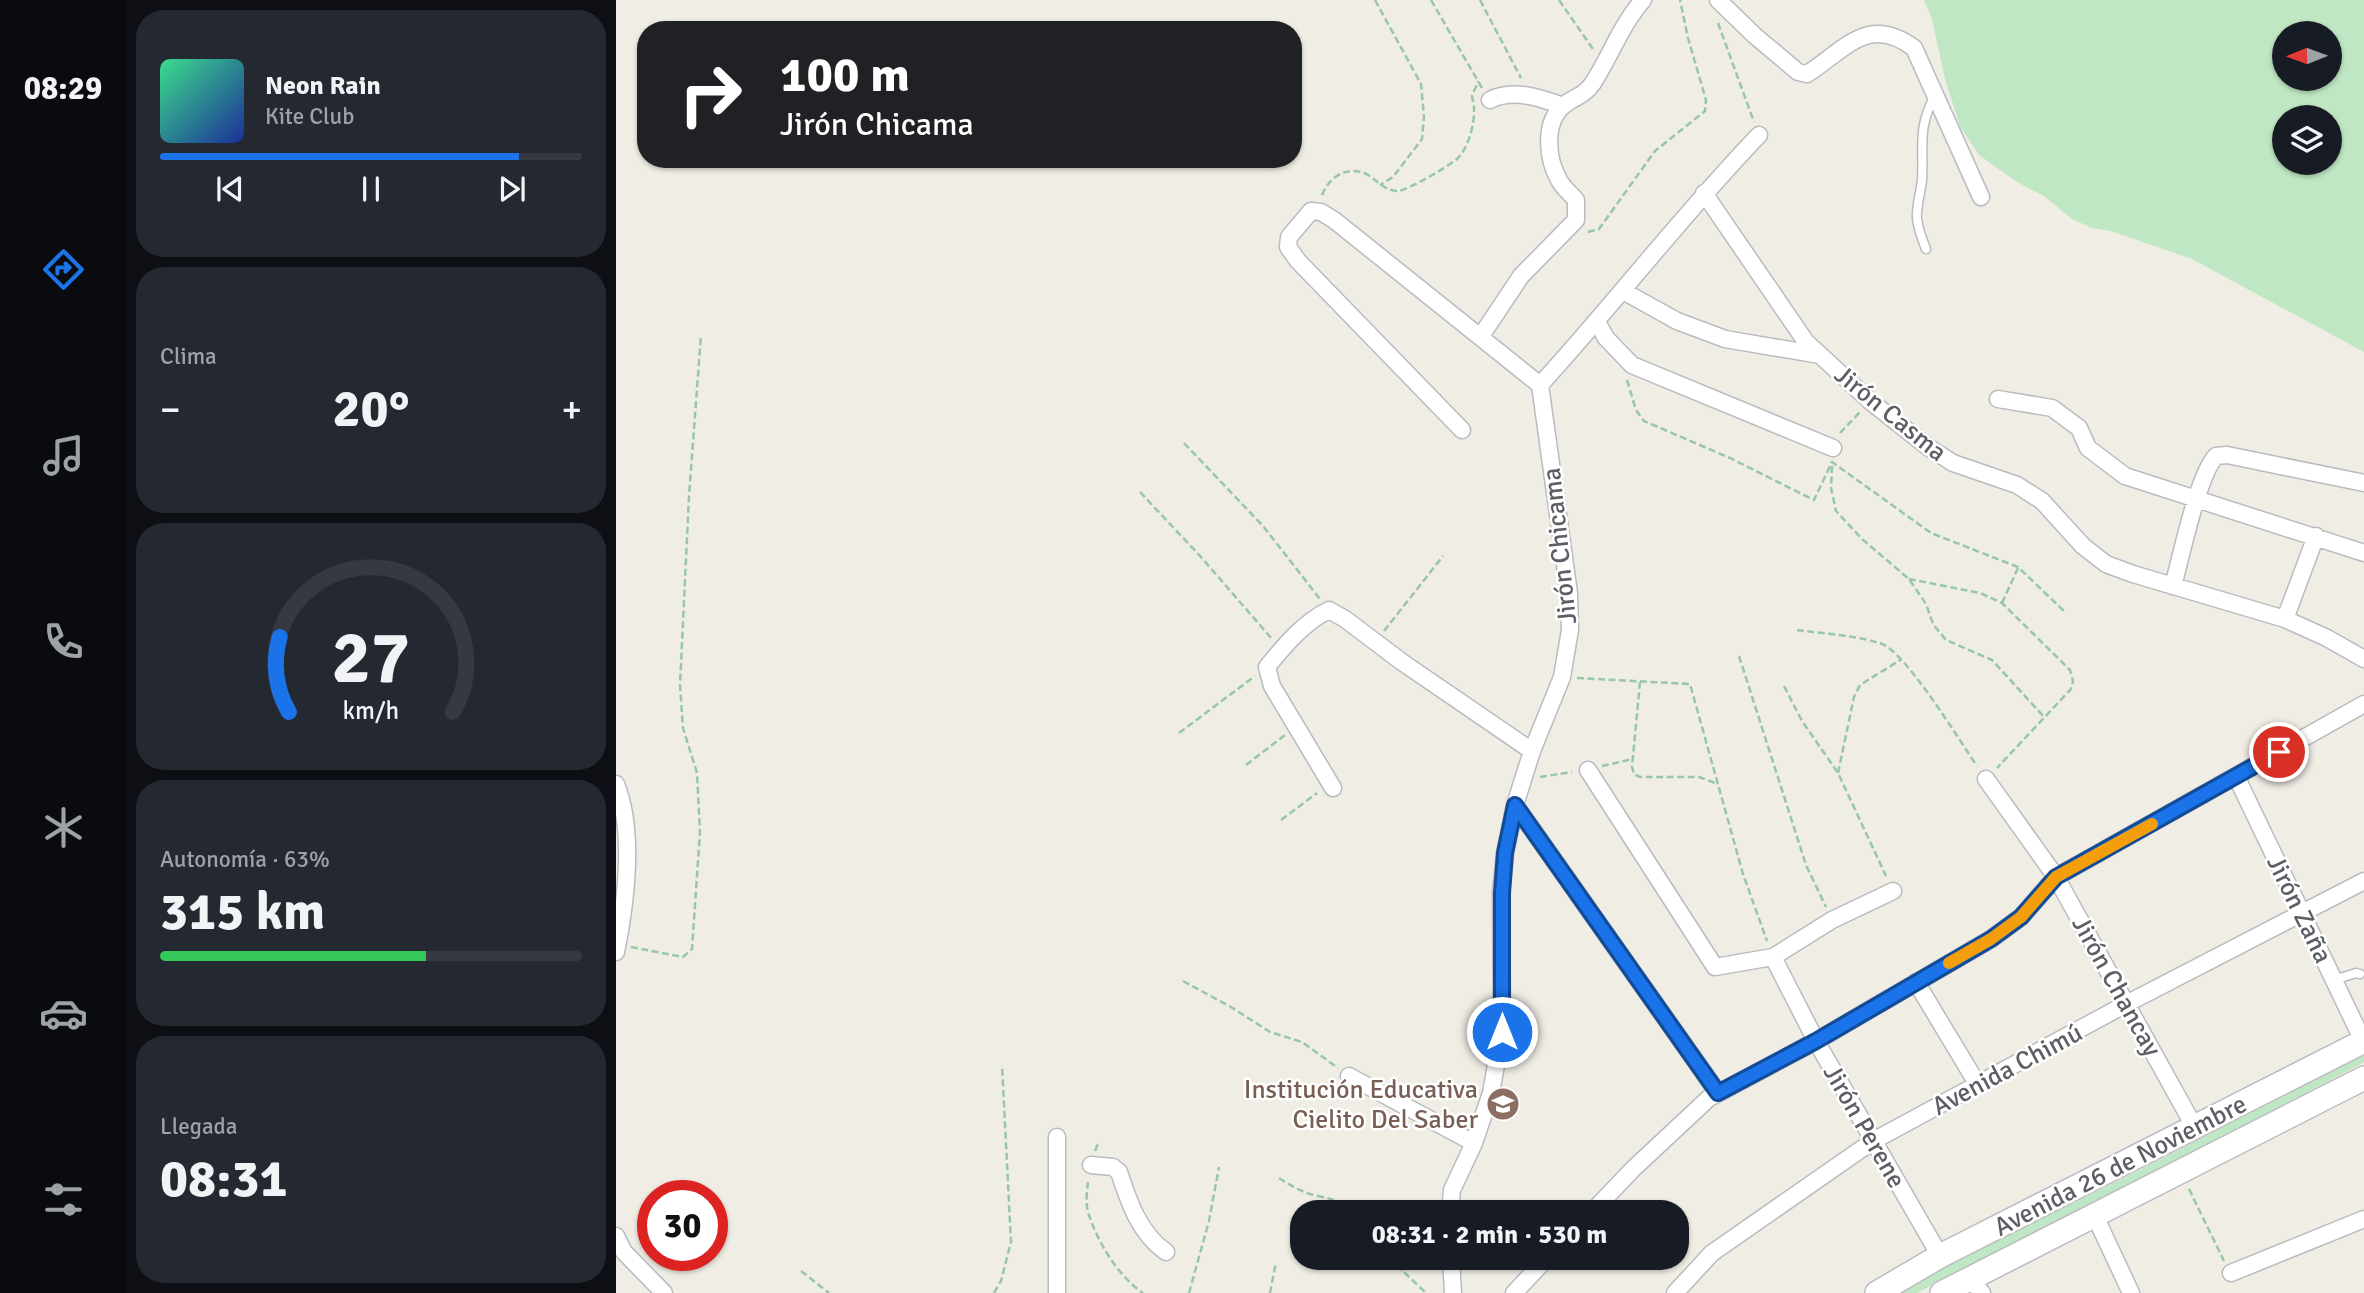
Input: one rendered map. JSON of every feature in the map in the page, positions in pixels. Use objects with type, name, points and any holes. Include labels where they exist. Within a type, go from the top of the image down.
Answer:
[{"type":"main road","name":"Avenida 26 de Noviembre","points":[[1877,1293],[1940,1256],[2363,1041]]},
{"type":"main road","name":"Avenida 26 de Noviembre","points":[[1942,1293],[1976,1285],[2095,1216],[2364,1078]]},
{"type":"street","points":[[1481,336],[1521,276],[1576,220],[1576,200],[1559,181],[1549,158],[1549,138],[1553,123],[1563,106],[1583,96],[1630,15],[1643,0]]},
{"type":"street","points":[[1718,0],[1798,72],[1807,74],[1858,38],[1878,32],[1899,37],[1914,48],[1981,197]]},
{"type":"street","points":[[1490,100],[1496,96],[1530,96],[1563,106]]},
{"type":"street","points":[[1462,430],[1298,261],[1288,247],[1289,237],[1311,211],[1334,220],[1540,385],[1597,322],[1704,193],[1759,135]]},
{"type":"street","name":"Jirón Casma","points":[[1704,193],[1806,342],[1870,401],[1928,447],[1953,463],[2017,485],[2042,501],[2083,547],[2106,564],[2285,619],[2364,659]]},
{"type":"street","points":[[1623,291],[1677,321],[1725,339],[1820,355]]},
{"type":"street","points":[[1597,322],[1606,338],[1632,365],[1832,455]]},
{"type":"street","name":"Jirón Chicama","points":[[1451,1200],[1452,1190],[1474,1143],[1491,1093],[1502,1032],[1502,893],[1505,853],[1515,805],[1532,751],[1562,677],[1570,630],[1569,593],[1540,385]]},
{"type":"street","points":[[1998,400],[2052,408],[2079,428],[2088,448],[2125,476],[2364,553]]},
{"type":"street","points":[[2173,586],[2197,498],[2210,462],[2216,456],[2227,455],[2364,483]]},
{"type":"street","points":[[2285,619],[2316,536]]},
{"type":"street","points":[[1331,786],[1272,686],[1267,667],[1281,649],[1318,615],[1329,610],[1532,751]]},
{"type":"street","points":[[1604,1200],[1709,1098],[1816,1041],[1991,939],[2021,917],[2056,877],[2364,704]]},
{"type":"street","points":[[1588,769],[1715,967],[1773,957],[1832,920],[1893,891]]},
{"type":"street","name":"Jirón Zaña","points":[[2236,776],[2363,1041]]},
{"type":"street","name":"Jirón Chancay","points":[[1986,779],[2056,877],[2195,1128]]},
{"type":"street","points":[[616,784],[623,802],[626,855],[617,949]]},
{"type":"street","points":[[1515,805],[1718,1093]]},
{"type":"street","name":"Avenida Chimú","points":[[1675,1293],[1712,1253],[1873,1141],[2126,1004],[2364,881]]},
{"type":"street","name":"Jirón Perene","points":[[1773,957],[1816,1041],[1940,1256]]},
{"type":"street","points":[[1916,982],[1978,1085]]},
{"type":"street","points":[[1349,1076],[1474,1143]]},
{"type":"street","points":[[1057,1137],[1057,1293]]},
{"type":"street","points":[[1091,1165],[1113,1167],[1119,1172],[1128,1199],[1150,1241],[1166,1251]]},
{"type":"street","points":[[2095,1216],[2131,1293]]},
{"type":"street","points":[[2231,1273],[2364,1219]]},
{"type":"street","points":[[616,1236],[620,1259],[664,1293]]},
{"type":"street","points":[[1452,1270],[1453,1293]]},
{"type":"street","points":[[1514,1293],[1536,1270]]},
{"type":"lane","points":[[1926,249],[1917,217],[1923,160],[1921,131],[1935,95]]},
{"type":"lane","points":[[2334,980],[2360,974]]},
{"type":"path","points":[[1376,0],[1421,85],[1424,117],[1422,139],[1393,177],[1379,185]]},
{"type":"path","points":[[1431,0],[1490,100]]},
{"type":"path","points":[[1480,0],[1530,96]]},
{"type":"path","points":[[1559,0],[1604,63]]},
{"type":"path","points":[[1560,239],[1600,229],[1655,151],[1705,111],[1706,100],[1679,0]]},
{"type":"path","points":[[1718,23],[1759,135]]},
{"type":"path","points":[[1316,211],[1325,187],[1337,174],[1352,171],[1366,174],[1379,185],[1397,191],[1415,186],[1458,158],[1469,138],[1474,110],[1472,97],[1478,81]]},
{"type":"path","points":[[617,949],[683,957],[692,949],[700,832],[697,774],[683,728],[680,685],[689,496],[701,335]]},
{"type":"path","points":[[1620,353],[1636,410],[1644,421],[1730,458],[1814,500],[1832,455]]},
{"type":"path","points":[[1870,401],[1836,437],[1830,488],[1836,511],[1861,538],[1909,579],[1926,604],[1933,624],[1946,640],[1992,660],[2045,718]]},
{"type":"path","points":[[1184,443],[1264,526],[1329,610]]},
{"type":"path","points":[[1832,455],[1931,533],[2018,567],[2065,612]]},
{"type":"path","points":[[1140,492],[1281,649]]},
{"type":"path","points":[[1376,642],[1443,556]]},
{"type":"path","points":[[2002,603],[2018,567]]},
{"type":"path","points":[[1797,630],[1884,645],[1903,659],[1986,779],[2071,689],[2073,681],[2070,670],[2002,603],[1980,593],[1909,579]]},
{"type":"path","points":[[1738,656],[1806,865],[1832,920]]},
{"type":"path","points":[[1838,773],[1854,697],[1860,685],[1903,659]]},
{"type":"path","points":[[1179,733],[1267,667]]},
{"type":"path","points":[[1562,677],[1690,684],[1743,874],[1773,957]]},
{"type":"path","points":[[1640,681],[1632,767],[1634,774],[1640,777],[1699,777],[1718,784]]},
{"type":"path","points":[[1784,685],[1802,721],[1838,773],[1893,891]]},
{"type":"path","points":[[1247,765],[1296,727]]},
{"type":"path","points":[[1281,820],[1331,786]]},
{"type":"path","points":[[1183,981],[1270,1032],[1302,1042],[1349,1076]]},
{"type":"path","points":[[993,1293],[1001,1281],[1011,1242],[1002,1065]]},
{"type":"path","points":[[1099,1142],[1087,1185],[1088,1214],[1115,1265],[1134,1287],[1143,1293]]},
{"type":"path","points":[[1189,1293],[1206,1234],[1219,1167]]},
{"type":"path","points":[[2181,1172],[2231,1273]]},
{"type":"path","points":[[1279,1178],[1297,1189],[1336,1200]]},
{"type":"path","points":[[1270,1293],[1276,1262]]},
{"type":"path","points":[[1402,1270],[1426,1293]]},
{"type":"path","points":[[801,1271],[829,1293]]},
{"type":"green space","points":[[1924,0],[2364,0],[2364,352],[2192,259],[2111,231],[2092,228],[2072,219],[2044,196],[2017,182],[1979,155],[1960,126],[1945,79],[1932,19]]},
{"type":"green space","points":[[2364,1054],[2364,1062],[2190,1155],[1917,1293],[1900,1293],[1963,1257],[2122,1179]]},
{"type":"slow traffic","points":[[1949,963],[1991,939],[2021,917],[2056,877],[2152,824]]},
{"type":"place","name":"Institución Educativa Cielito Del Saber","points":[[1503,1104]]},
{"type":"route","points":[[1502,1032],[1502,893],[1505,853],[1515,805],[1718,1093],[1816,1041],[1991,939],[2021,917],[2056,877],[2279,752]]}]
